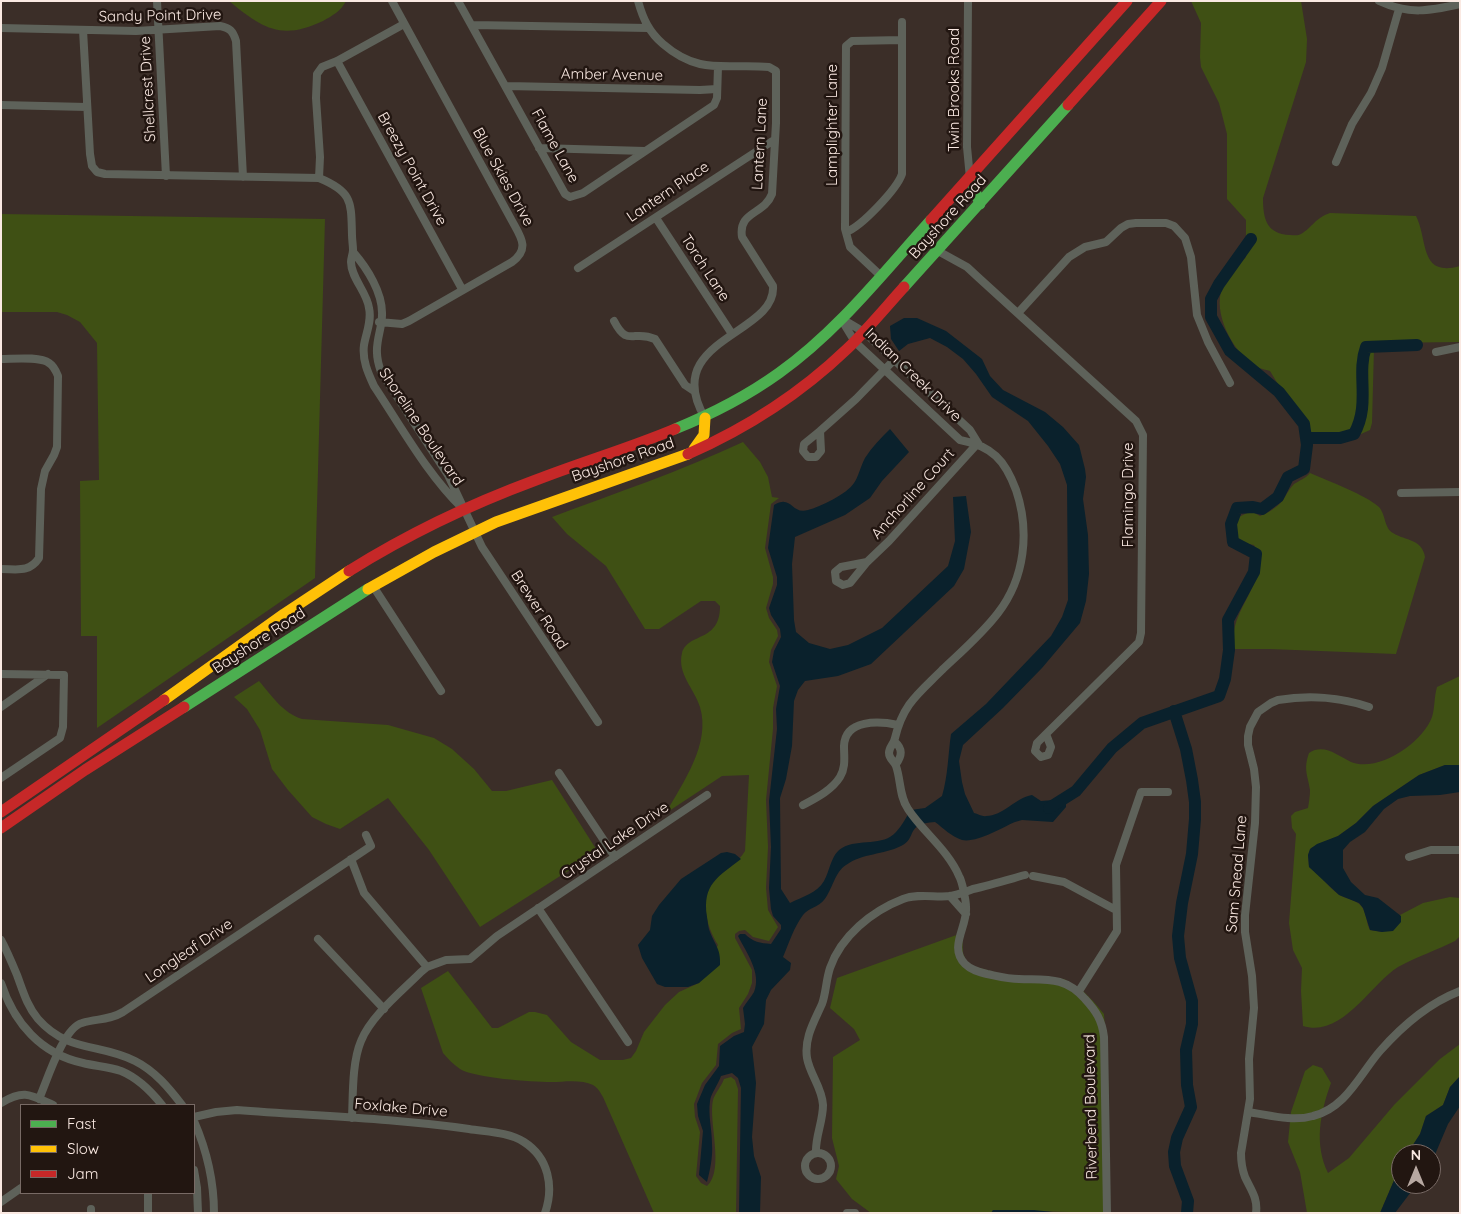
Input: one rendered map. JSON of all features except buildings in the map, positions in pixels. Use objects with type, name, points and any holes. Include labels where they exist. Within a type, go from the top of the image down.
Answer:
[{"type":"main road","name":"Bayshore Road","points":[[1,812],[94,750],[342,575],[421,529],[528,482],[653,439],[705,418],[783,371],[841,319],[881,276],[1127,1]]},
{"type":"main road","name":"Bayshore Road","points":[[1,828],[116,750],[373,586],[421,558],[474,532],[717,441],[766,414],[817,376],[855,342],[1161,1]]},
{"type":"main road","points":[[970,178],[980,204]]},
{"type":"main road","points":[[690,452],[703,440],[706,431],[705,418]]},
{"type":"main road","points":[[205,672],[215,687]]},
{"type":"street","name":"Shellcrest Drive","points":[[157,1],[166,176]]},
{"type":"street","name":"Blue Skies Drive","points":[[370,322],[402,324],[409,321],[519,257],[523,250],[523,242],[392,1]]},
{"type":"street","name":"Flame Lane","points":[[458,1],[507,86],[565,194],[570,197],[583,193],[714,105],[717,98],[718,66]]},
{"type":"street","name":"Lantern Lane","points":[[638,1],[648,28],[660,41],[682,59],[718,66],[769,67],[776,71],[776,123],[772,194],[769,202],[744,220],[740,228],[742,237],[770,279],[774,294],[771,301],[759,314],[732,334],[699,364],[694,391]]},
{"type":"street","name":"Twin Brooks Road","points":[[968,1],[967,147],[970,178]]},
{"type":"street","points":[[1380,1],[1399,9],[1422,11],[1460,4]]},
{"type":"street","points":[[1336,162],[1348,133],[1382,68],[1399,9]]},
{"type":"street","points":[[846,232],[853,230],[860,224],[895,188],[902,174],[902,22]]},
{"type":"street","points":[[319,178],[317,74],[322,68],[404,24]]},
{"type":"street","points":[[473,25],[648,28]]},
{"type":"street","name":"Sandy Point Drive","points":[[1,28],[82,30],[220,26],[228,28],[234,33],[237,50],[243,177]]},
{"type":"street","name":"Shoreline Boulevard","points":[[82,30],[90,154],[92,166],[97,172],[105,174],[166,176],[319,178],[339,188],[349,200],[352,218],[353,252],[351,262],[355,276],[368,300],[370,322],[364,352],[367,370],[374,386],[434,477],[446,493],[463,509]]},
{"type":"street","name":"Lamplighter Lane","points":[[881,276],[850,247],[846,232],[846,46],[852,41],[902,40]]},
{"type":"street","name":"Breezy Point Drive","points":[[337,61],[462,289]]},
{"type":"street","name":"Amber Avenue","points":[[507,86],[717,89]]},
{"type":"street","points":[[1,105],[86,107]]},
{"type":"street","name":"Lantern Place","points":[[578,268],[774,140]]},
{"type":"street","points":[[539,148],[646,151]]},
{"type":"street","name":"Torch Lane","points":[[656,218],[732,334]]},
{"type":"street","points":[[1018,313],[1069,257],[1085,247],[1106,242],[1128,224],[1166,223],[1174,226],[1185,238],[1191,257],[1197,316],[1208,342],[1230,382]]},
{"type":"street","name":"Flamingo Drive","points":[[938,251],[967,267],[1136,421],[1143,435],[1141,633],[1139,642],[1046,734]]},
{"type":"street","name":"Shoreline Boulevard","points":[[353,252],[362,262],[382,304],[382,322],[377,354],[381,372],[448,475],[463,509]]},
{"type":"street","name":"Indian Creek Drive","points":[[841,319],[864,332],[970,430],[978,443]]},
{"type":"street","name":"Indian Creek Drive","points":[[841,319],[855,342],[960,440],[978,443],[996,454],[1010,476],[1019,499],[1024,533],[1018,573],[1012,590],[999,612],[914,698],[898,725]]},
{"type":"street","points":[[614,321],[620,333],[627,337],[647,336],[655,339],[685,385],[694,391],[698,405],[705,418]]},
{"type":"street","points":[[1436,352],[1460,347]]},
{"type":"street","points":[[1,359],[43,360],[50,363],[58,376],[56,447],[54,456],[45,471],[41,489],[39,558],[34,566],[25,569],[1,569]]},
{"type":"street","points":[[820,431],[856,400],[894,360]]},
{"type":"street","name":"Anchorline Court","points":[[867,562],[889,541],[978,443]]},
{"type":"street","points":[[1401,493],[1460,492]]},
{"type":"street","name":"Brewer Road","points":[[463,509],[482,547],[538,635],[598,722]]},
{"type":"street","points":[[373,586],[441,691]]},
{"type":"street","points":[[1,674],[64,675],[63,727],[60,738],[1,778]]},
{"type":"street","points":[[1,707],[48,674]]},
{"type":"street","name":"Sam Snead Lane","points":[[1256,1213],[1256,1199],[1245,1177],[1241,1162],[1250,1098],[1250,1042],[1254,1008],[1252,976],[1245,941],[1245,915],[1255,823],[1256,787],[1248,745],[1250,727],[1258,712],[1278,700],[1334,699],[1369,707]]},
{"type":"street","points":[[803,805],[828,790],[840,777],[845,762],[846,736],[851,730],[858,726],[874,723],[898,725]]},
{"type":"street","name":"Riverbend Boulevard","points":[[898,725],[895,742],[891,746],[889,753],[890,759],[896,764],[903,800],[908,810],[956,869],[962,883],[966,914],[958,947],[964,964],[970,968],[1010,978],[1058,981],[1079,991],[1097,1012],[1103,1028],[1107,1213]]},
{"type":"street","name":"Riverbend Boulevard","points":[[895,742],[901,752],[896,764]]},
{"type":"street","points":[[559,773],[615,856]]},
{"type":"street","points":[[1079,991],[1117,931],[1116,865],[1141,792],[1168,792]]},
{"type":"street","name":"Crystal Lake Drive","points":[[352,1118],[358,1049],[368,1028],[384,1009],[427,967],[446,960],[470,959],[492,940],[538,908],[707,795]]},
{"type":"street","name":"Longleaf Drive","points":[[39,1099],[65,1039],[73,1027],[81,1023],[107,1020],[123,1012],[371,846],[366,835]]},
{"type":"street","points":[[1409,858],[1431,850],[1460,850]]},
{"type":"street","points":[[351,859],[364,893],[427,967]]},
{"type":"street","points":[[816,1153],[816,1141],[823,1103],[822,1092],[807,1058],[808,1042],[811,1025],[822,1002],[827,978],[836,955],[844,942],[869,918],[905,898],[950,896],[1024,875]]},
{"type":"street","points":[[1033,876],[1064,882],[1116,910]]},
{"type":"street","points":[[950,896],[966,914]]},
{"type":"street","points":[[538,908],[628,1042]]},
{"type":"street","points":[[318,939],[384,1009]]},
{"type":"street","points":[[1,940],[27,1002],[37,1018],[54,1033],[82,1047],[111,1052],[136,1061],[159,1078],[181,1104]]},
{"type":"street","points":[[1,983],[10,1008],[23,1027],[41,1044],[58,1054],[82,1063],[120,1071],[148,1089],[161,1104]]},
{"type":"street","points":[[1248,1112],[1298,1118],[1314,1116],[1331,1109],[1344,1098],[1380,1052],[1401,1029],[1437,1002],[1460,991]]},
{"type":"street","points":[[23,1027],[37,1018]]},
{"type":"street","points":[[1,1103],[19,1095],[31,1096],[51,1104]]},
{"type":"street","name":"Foxlake Drive","points":[[195,1117],[237,1110],[447,1125],[506,1135],[533,1149],[545,1166],[550,1185],[550,1194],[545,1213]]},
{"type":"street","points":[[195,1124],[211,1170],[214,1213]]},
{"type":"street","points":[[195,1178],[198,1213]]},
{"type":"street","points":[[1,1202],[20,1189]]},
{"type":"street","points":[[148,1194],[148,1213]]},
{"type":"street","points":[[847,1213],[856,1213]]},
{"type":"green space","points":[[229,1],[346,1],[339,10],[323,21],[308,27],[284,31],[262,24]]},
{"type":"green space","points":[[1191,1],[1301,1],[1307,39],[1306,62],[1263,198],[1265,218],[1271,228],[1282,234],[1299,235],[1321,217],[1330,213],[1416,216],[1431,262],[1447,268],[1460,266],[1460,342],[1377,343],[1374,348],[1372,423],[1370,430],[1361,434],[1307,438],[1293,409],[1270,371],[1251,364],[1237,349],[1226,330],[1220,309],[1220,298],[1222,288],[1227,279],[1246,257],[1246,220],[1227,199],[1227,134],[1219,103],[1201,67],[1201,23]]},
{"type":"green space","points":[[1,214],[325,219],[315,578],[97,728],[97,636],[81,636],[80,481],[99,480],[97,343],[80,322],[67,315],[57,312],[1,312]]},
{"type":"green space","points":[[743,442],[760,462],[768,477],[772,497],[779,498],[771,504],[765,548],[773,577],[773,584],[766,608],[778,636],[771,650],[769,662],[777,686],[773,708],[773,729],[766,800],[768,847],[766,888],[768,910],[778,927],[769,941],[753,937],[745,930],[735,934],[735,938],[752,970],[752,983],[748,994],[739,1008],[741,1029],[732,1033],[718,1044],[716,1065],[702,1083],[694,1104],[695,1117],[700,1132],[696,1176],[701,1183],[707,1186],[712,1179],[715,1169],[713,1100],[724,1079],[731,1077],[735,1080],[738,1089],[736,1213],[654,1213],[603,1097],[596,1087],[578,1081],[542,1082],[490,1077],[460,1069],[443,1053],[421,988],[448,971],[492,1028],[498,1028],[529,1012],[535,1012],[547,1015],[571,1042],[600,1060],[623,1060],[631,1058],[644,1032],[665,1005],[679,992],[699,983],[718,945],[707,920],[707,893],[710,885],[716,878],[745,851],[749,775],[722,776],[666,813],[694,762],[702,735],[700,707],[682,668],[682,653],[685,646],[710,632],[715,626],[719,618],[720,606],[715,601],[701,601],[659,629],[645,629],[606,566],[567,534],[552,517],[672,472]]},
{"type":"green space","points":[[1310,473],[1373,502],[1381,510],[1390,531],[1413,541],[1423,551],[1425,557],[1396,654],[1234,649],[1235,626],[1253,586],[1259,565],[1254,545],[1240,542],[1234,530],[1239,517],[1251,511],[1260,516],[1276,507],[1294,484]]},
{"type":"green space","points":[[1460,676],[1460,765],[1445,765],[1419,775],[1373,806],[1356,823],[1338,836],[1311,848],[1308,855],[1309,867],[1338,894],[1360,905],[1364,910],[1370,930],[1382,932],[1400,915],[1423,903],[1450,897],[1460,898],[1460,936],[1455,941],[1398,967],[1343,1017],[1317,1028],[1303,1026],[1302,968],[1293,950],[1289,923],[1296,834],[1292,828],[1291,816],[1295,812],[1308,808],[1310,790],[1306,768],[1309,753],[1320,749],[1325,750],[1351,762],[1362,764],[1374,763],[1399,753],[1410,745],[1427,727],[1433,713],[1437,687]]},
{"type":"green space","points":[[259,681],[283,708],[302,719],[388,725],[434,738],[452,749],[474,769],[492,791],[506,791],[552,780],[598,852],[480,927],[429,850],[388,798],[340,829],[312,817],[272,769],[260,730],[247,709],[234,697]]},
{"type":"green space","points":[[962,933],[963,953],[966,961],[972,966],[1006,975],[1064,979],[1082,990],[1104,1014],[1109,1095],[1109,1213],[993,1210],[991,1213],[871,1213],[852,1199],[836,1179],[839,1166],[832,1138],[833,1057],[860,1040],[854,1029],[830,1008],[837,978]]},
{"type":"green space","points":[[1460,1044],[1460,1076],[1450,1087],[1443,1105],[1426,1116],[1420,1134],[1414,1144],[1391,1144],[1391,1187],[1380,1213],[1307,1213],[1300,1172],[1288,1142],[1291,1112],[1305,1071],[1313,1065],[1322,1068],[1331,1083],[1320,1128],[1321,1151],[1328,1173],[1349,1158],[1394,1105],[1440,1059]]},
{"type":"water","points":[[904,318],[917,318],[946,331],[982,359],[990,376],[1003,390],[1045,412],[1063,427],[1079,445],[1086,477],[1083,499],[1088,535],[1089,574],[1086,601],[1080,623],[1042,668],[963,745],[959,761],[965,794],[974,813],[983,816],[992,815],[1032,795],[1041,801],[1066,799],[1066,807],[1053,822],[1022,820],[982,837],[968,840],[955,837],[935,822],[919,825],[906,843],[901,846],[859,858],[842,868],[824,900],[803,915],[794,930],[783,957],[791,963],[790,970],[771,990],[766,1000],[764,1024],[752,1047],[756,1083],[752,1137],[754,1156],[761,1177],[760,1213],[739,1213],[741,1088],[738,1078],[732,1073],[721,1076],[711,1098],[709,1112],[712,1154],[707,1182],[699,1175],[703,1131],[698,1116],[697,1104],[705,1085],[719,1066],[720,1046],[734,1036],[744,1032],[743,1008],[754,992],[756,985],[755,970],[738,936],[745,934],[757,942],[771,944],[781,929],[781,925],[773,916],[769,888],[771,847],[769,801],[777,729],[776,709],[780,686],[772,662],[774,651],[781,637],[780,629],[769,608],[777,585],[777,577],[768,548],[774,505],[785,502],[802,511],[819,506],[840,496],[854,483],[865,458],[890,429],[909,452],[882,481],[870,498],[845,515],[795,537],[792,564],[796,632],[809,643],[830,649],[848,645],[882,628],[948,566],[955,541],[953,497],[966,496],[971,532],[964,569],[954,586],[871,664],[838,676],[805,681],[798,690],[794,701],[792,746],[786,779],[780,798],[781,889],[790,903],[809,894],[821,885],[835,854],[842,848],[856,843],[878,841],[891,837],[911,810],[925,808],[942,796],[947,773],[951,734],[986,704],[1051,636],[1062,617],[1068,600],[1067,485],[1060,464],[1028,421],[992,397],[963,359],[947,347],[930,338],[908,344],[899,351],[891,339],[890,326]]},
{"type":"water","points":[[1445,765],[1460,765],[1460,792],[1410,796],[1398,799],[1384,809],[1365,832],[1350,842],[1343,850],[1343,868],[1351,882],[1365,895],[1378,898],[1401,916],[1401,922],[1393,931],[1370,930],[1363,908],[1359,903],[1339,895],[1309,867],[1308,855],[1310,849],[1317,844],[1338,836],[1356,823],[1373,806],[1419,775]]},
{"type":"water","points":[[721,853],[735,854],[741,859],[714,882],[709,889],[706,906],[709,929],[719,951],[720,965],[699,983],[688,987],[665,987],[657,984],[642,958],[638,945],[650,930],[652,916],[681,879]]},
{"type":"water","points":[[1460,1076],[1460,1106],[1448,1124],[1440,1144],[1414,1144],[1420,1134],[1426,1116],[1443,1105],[1450,1087]]},
{"type":"water","points":[[1391,1187],[1391,1194],[1409,1194],[1395,1213],[1380,1213]]},
{"type":"water","points":[[993,1210],[1034,1210],[1062,1213],[991,1213]]},
{"type":"waterway","points":[[1049,808],[1076,791],[1112,748],[1142,723],[1219,696],[1225,679],[1229,650],[1228,620],[1254,572],[1256,554],[1233,542],[1231,524],[1237,508],[1253,507],[1262,509],[1278,497],[1288,477],[1304,469],[1307,445],[1304,424],[1279,392],[1230,351],[1211,317],[1211,299],[1219,284],[1251,239]]},
{"type":"waterway","points":[[1306,438],[1340,438],[1354,434],[1362,412],[1362,368],[1366,347],[1417,345]]},
{"type":"waterway","points":[[1174,711],[1186,749],[1195,802],[1192,854],[1182,903],[1178,936],[1180,958],[1192,1001],[1192,1024],[1186,1050],[1187,1085],[1191,1107],[1177,1138],[1174,1152],[1175,1166],[1188,1201],[1187,1213]]},
{"type":"traffic: fast","points":[[904,287],[1068,105]]},
{"type":"traffic: fast","points":[[970,178],[980,204]]},
{"type":"traffic: fast","points":[[675,429],[742,397],[801,357],[859,301],[931,220]]},
{"type":"traffic: fast","points":[[184,707],[368,589]]},
{"type":"traffic: slow","points":[[694,449],[704,435],[705,418]]},
{"type":"traffic: slow","points":[[368,589],[434,552],[496,522],[688,454]]},
{"type":"traffic: slow","points":[[164,700],[284,614],[349,571]]},
{"type":"traffic: jam","points":[[931,220],[1127,1]]},
{"type":"traffic: jam","points":[[1068,105],[1161,1]]},
{"type":"traffic: jam","points":[[688,454],[752,421],[811,381],[869,327],[904,287]]},
{"type":"traffic: jam","points":[[349,571],[417,532],[488,499],[553,473],[675,429]]},
{"type":"traffic: jam","points":[[1,812],[164,700]]},
{"type":"traffic: jam","points":[[1,828],[85,770],[184,707]]}]
